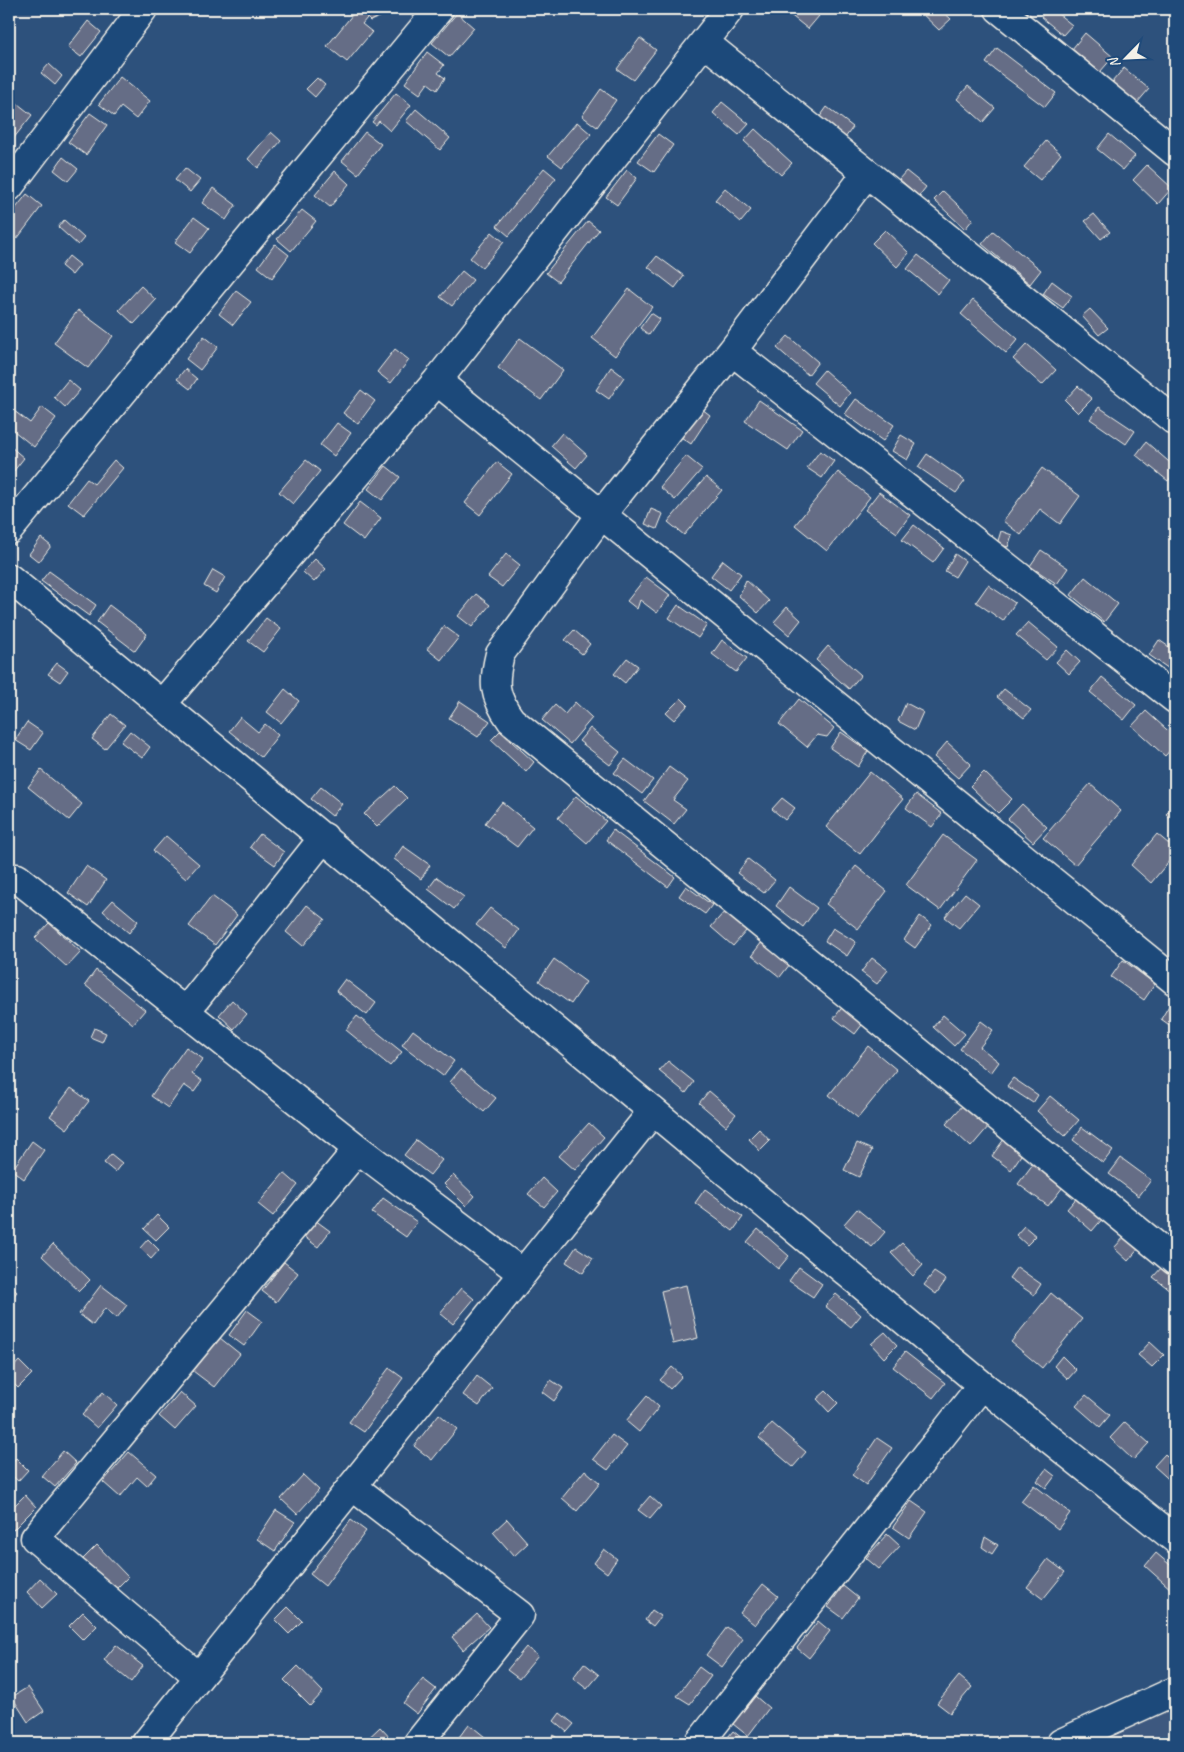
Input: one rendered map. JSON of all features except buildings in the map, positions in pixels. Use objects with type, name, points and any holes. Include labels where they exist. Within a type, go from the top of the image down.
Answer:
[{"type":"street","points":[[9,187],[143,9]]},
{"type":"street","points":[[9,530],[439,9]]},
{"type":"street","points":[[162,704],[437,381],[730,9]]},
{"type":"street","points":[[999,9],[1175,152]]},
{"type":"street","points":[[704,42],[1175,421]]},
{"type":"street","points":[[867,173],[732,351],[601,515],[500,654],[495,674],[496,690],[502,708],[511,720],[1175,1261]]},
{"type":"street","points":[[732,351],[1175,699]]},
{"type":"street","points":[[437,381],[1175,981]]},
{"type":"street","points":[[9,578],[324,837],[982,1385],[1175,1539]]},
{"type":"street","points":[[184,1012],[324,837]]},
{"type":"street","points":[[17,878],[358,1149],[522,1273]]},
{"type":"street","points":[[146,1743],[653,1110]]},
{"type":"street","points":[[199,1677],[35,1538],[358,1149]]},
{"type":"street","points":[[698,1743],[982,1385]]},
{"type":"street","points":[[352,1486],[520,1615],[418,1743]]},
{"type":"street","points":[[1060,1743],[1175,1691]]},
{"type":"shaded area","points":[[1175,1703],[1175,1743],[1088,1743]]}]
